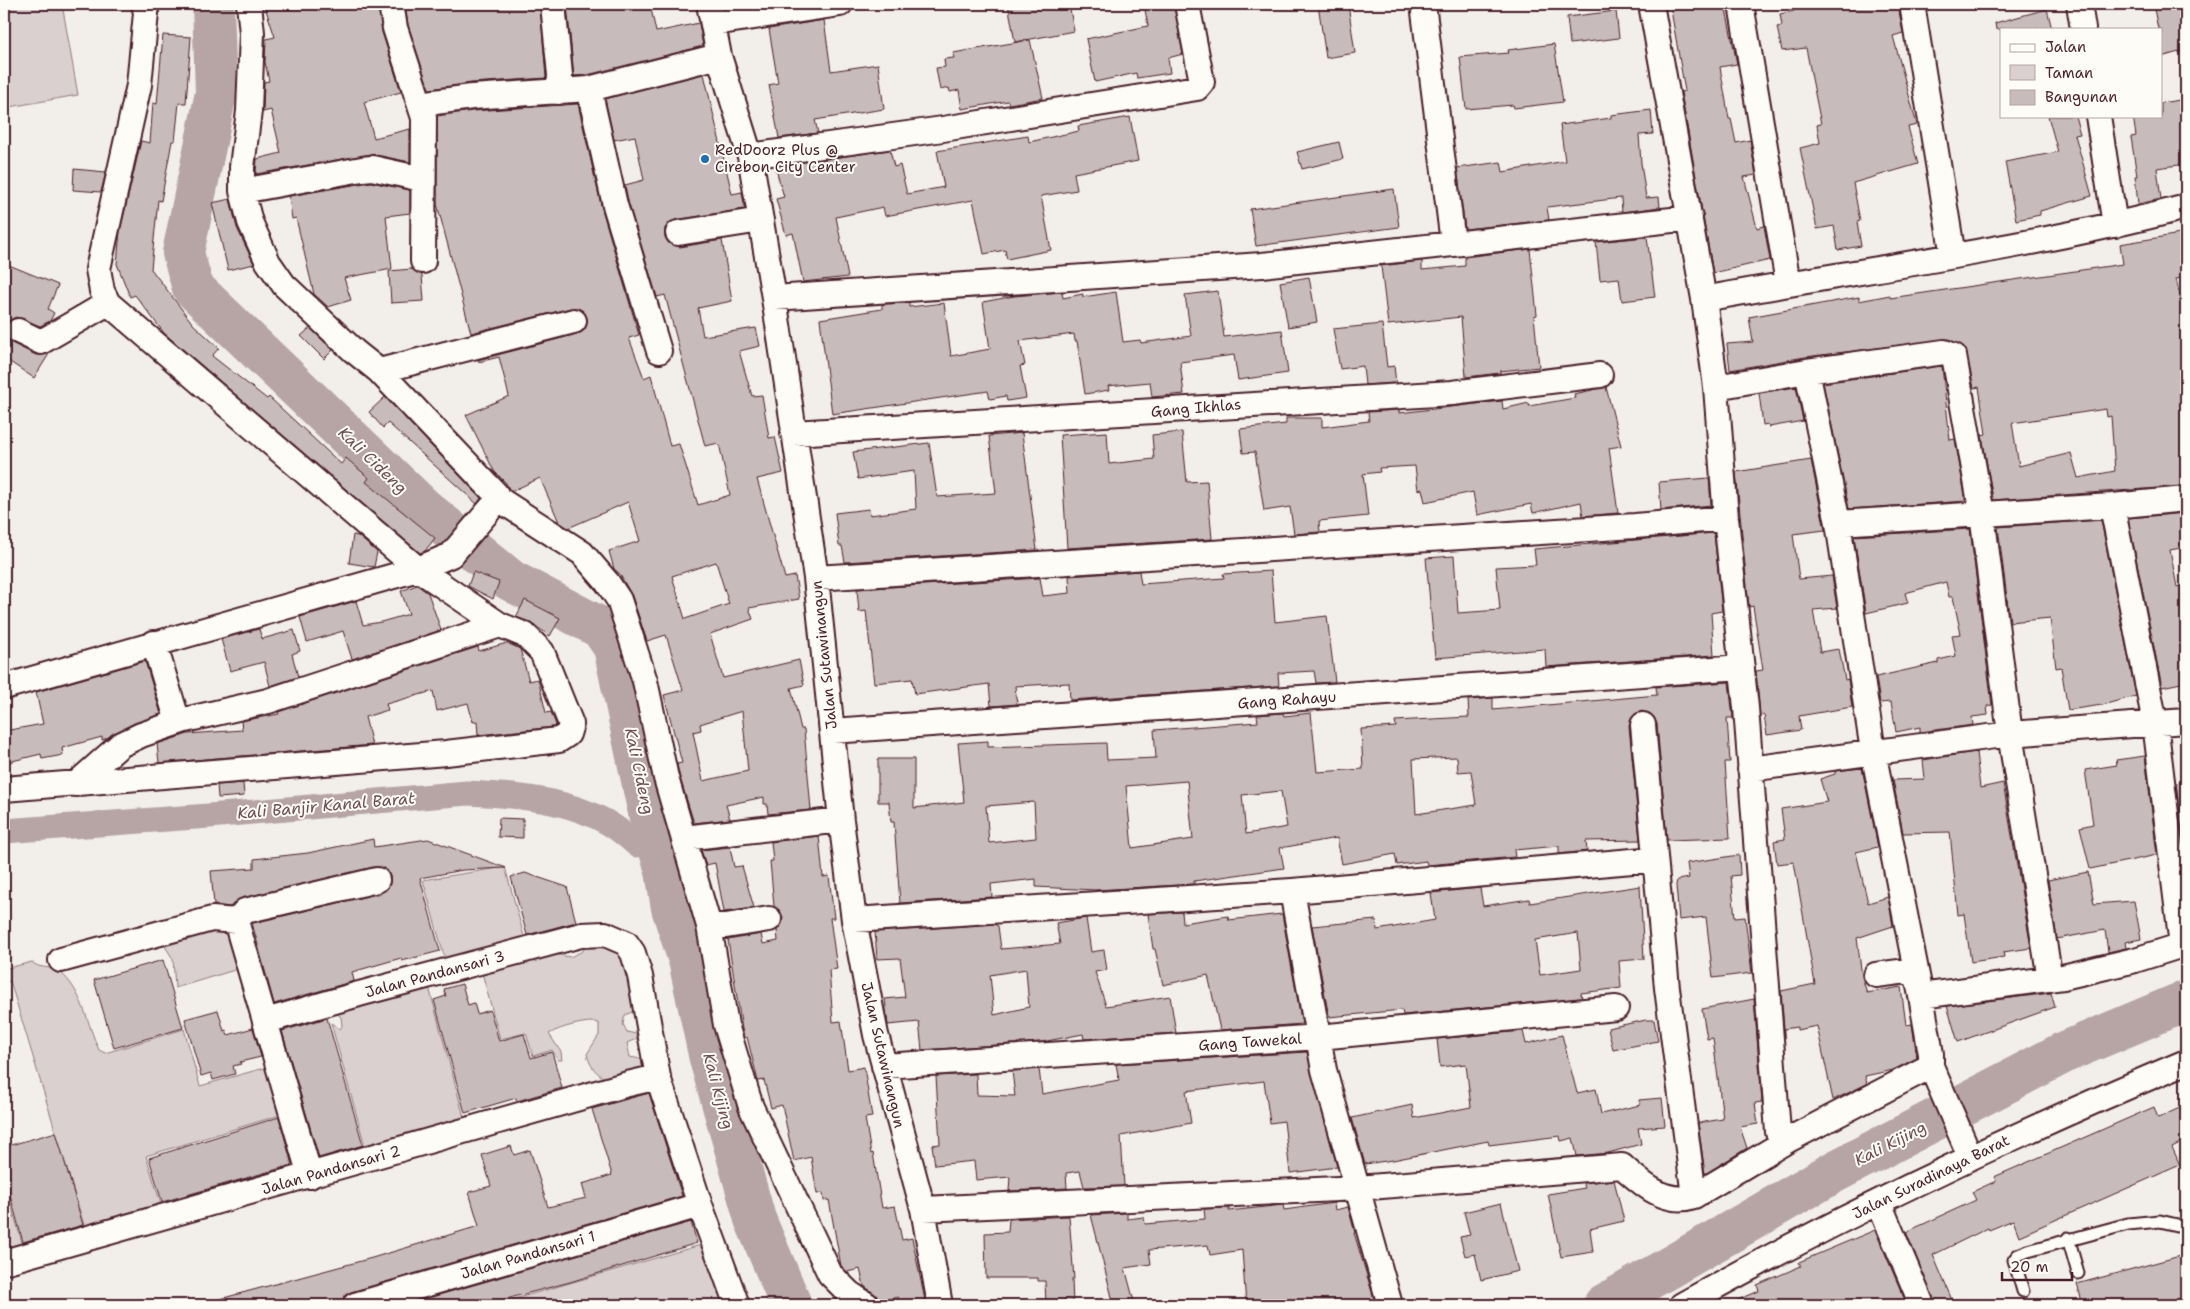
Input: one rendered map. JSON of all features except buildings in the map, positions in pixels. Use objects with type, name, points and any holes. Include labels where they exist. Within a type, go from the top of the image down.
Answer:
[{"type":"street","points":[[4,789],[446,753],[559,740],[564,738],[570,729],[570,718],[542,652],[525,635],[500,626],[418,569],[108,303],[102,291],[98,270],[139,85],[146,13],[144,4]]},
{"type":"street","points":[[249,4],[252,52],[242,191],[250,222],[275,274],[354,351],[379,371],[492,506],[582,553],[607,582],[619,600],[645,681],[666,778],[709,926],[726,1025],[751,1108],[830,1274],[866,1305]]},
{"type":"street","points":[[391,4],[395,28],[424,118],[422,178],[424,261]]},
{"type":"street","points":[[553,4],[560,92]]},
{"type":"street","points":[[712,13],[840,4]]},
{"type":"street","points":[[750,156],[952,128],[1197,88],[1202,82],[1187,4]]},
{"type":"street","points":[[1423,4],[1453,243]]},
{"type":"street","points":[[1651,4],[1704,299],[1716,387],[1726,518],[1742,666],[1778,1132]]},
{"type":"street","points":[[1741,4],[1788,283]]},
{"type":"street","points":[[1912,4],[1953,256]]},
{"type":"street","points":[[2079,4],[2083,28]]},
{"type":"street","name":"Jalan Sutawinangun","points":[[712,13],[719,56],[750,156],[774,298],[816,578],[841,820],[854,920],[884,1066],[923,1209],[940,1305]]},
{"type":"street","points":[[420,104],[472,97],[589,89],[719,56]]},
{"type":"street","points":[[589,89],[615,205],[659,351]]},
{"type":"street","points":[[2098,118],[2115,225]]},
{"type":"street","points":[[242,191],[372,168],[422,178]]},
{"type":"street","points":[[1704,299],[1953,256],[2115,225],[2186,207]]},
{"type":"street","points":[[774,298],[1262,265],[1690,218]]},
{"type":"street","points":[[678,233],[761,220]]},
{"type":"street","points":[[18,331],[41,342],[108,303]]},
{"type":"street","points":[[379,371],[574,321]]},
{"type":"street","points":[[1716,387],[1807,371],[1944,352],[1951,354],[1956,360],[1982,514],[2010,734],[2050,979]]},
{"type":"street","points":[[1807,371],[1838,523],[1873,751],[1921,996],[1933,1072],[1969,1154]]},
{"type":"street","name":"Gang Ikhlas","points":[[793,433],[1452,393],[1600,375]]},
{"type":"street","points":[[1838,523],[2112,506],[2186,498]]},
{"type":"street","points":[[4,687],[418,569],[450,555],[492,506]]},
{"type":"street","points":[[1921,996],[2050,979],[2135,960],[2184,945],[2155,723],[2112,506]]},
{"type":"street","points":[[816,578],[1635,526],[1726,518]]},
{"type":"street","points":[[76,784],[120,744],[141,734],[178,722],[268,701],[500,626]]},
{"type":"street","points":[[154,643],[178,722]]},
{"type":"street","name":"Gang Rahayu","points":[[832,731],[1742,666]]},
{"type":"street","points":[[1750,768],[1817,761],[1873,751],[2010,734],[2186,721]]},
{"type":"street","points":[[1644,725],[1676,1070],[1694,1196]]},
{"type":"street","points":[[684,838],[841,820]]},
{"type":"street","points":[[854,920],[1292,891],[1655,859]]},
{"type":"street","points":[[236,921],[245,911],[377,880]]},
{"type":"street","points":[[1292,891],[1324,1070],[1390,1305]]},
{"type":"street","points":[[61,960],[212,918],[236,921]]},
{"type":"street","points":[[709,926],[726,926],[769,919]]},
{"type":"street","points":[[236,921],[310,1176]]},
{"type":"street","name":"Jalan Pandansari 3","points":[[266,1021],[359,994],[571,938],[594,933],[605,934],[626,943],[637,965],[658,1077]]},
{"type":"street","points":[[1876,976],[1915,970]]},
{"type":"street","name":"Gang Tawekal","points":[[884,1066],[1319,1038],[1616,1008]]},
{"type":"street","name":"Jalan Suradinaya Barat","points":[[1682,1305],[1763,1260],[1879,1203],[1969,1154],[2186,1062]]},
{"type":"street","points":[[923,1209],[1358,1188],[1622,1166],[1638,1181],[1666,1198],[1683,1200],[1694,1196],[1790,1139],[1933,1072]]},
{"type":"street","points":[[658,1077],[700,1205],[738,1305]]},
{"type":"street","name":"Jalan Pandansari 2","points":[[4,1262],[658,1077]]},
{"type":"street","points":[[1879,1203],[1922,1305]]},
{"type":"street","name":"Jalan Pandansari 1","points":[[355,1305],[700,1205]]},
{"type":"lane","points":[[2023,1291],[2014,1260],[2018,1255],[2068,1238],[2128,1224],[2160,1220],[2186,1227]]},
{"type":"lane","points":[[2068,1238],[2078,1273]]},
{"type":"green space","points":[[4,4],[62,4],[78,95],[4,108]]},
{"type":"green space","points":[[505,867],[525,940],[446,963],[423,880]]},
{"type":"green space","points":[[230,926],[238,969],[175,988],[173,959],[163,943]]},
{"type":"green space","points":[[587,941],[622,946],[638,1001],[632,1012],[625,1015],[623,1024],[627,1032],[636,1034],[638,1038],[627,1043],[630,1057],[646,1060],[649,1068],[607,1080],[600,1075],[592,1066],[587,1054],[599,1035],[599,1023],[594,1022],[559,1029],[549,1034],[561,1052],[562,1060],[558,1060],[552,1050],[533,1056],[526,1033],[500,1039],[482,973],[555,954],[570,957],[583,951]]},
{"type":"green space","points":[[32,962],[38,966],[57,970],[68,980],[84,1008],[99,1050],[105,1053],[184,1029],[200,1086],[271,1066],[286,1111],[280,1115],[146,1156],[164,1214],[87,1235],[10,981],[4,983],[4,969]]},
{"type":"green space","points":[[429,987],[466,1125],[367,1153],[331,1023],[340,1029],[342,1026],[341,1017],[335,1012]]},
{"type":"green space","points":[[4,1180],[23,1246],[4,1255]]},
{"type":"green space","points":[[704,1244],[724,1305],[494,1305]]},
{"type":"waterway","name":"Kali Cideng","points":[[213,4],[216,93],[183,253],[193,288],[423,508],[510,580],[601,628],[614,647],[650,818],[666,871],[672,908],[689,960],[710,1059],[755,1219],[791,1305]]},
{"type":"waterway","name":"Kali Banjir Kanal Barat","points":[[4,831],[209,816],[467,793],[523,797],[561,804],[597,817],[622,832],[637,845]]},
{"type":"waterway","name":"Kali Kijing","points":[[1604,1305],[1836,1171],[2065,1052],[2186,1001]]},
{"type":"place","name":"RedDoorz Plus @ Cirebon City Center","points":[[705,159]]}]
